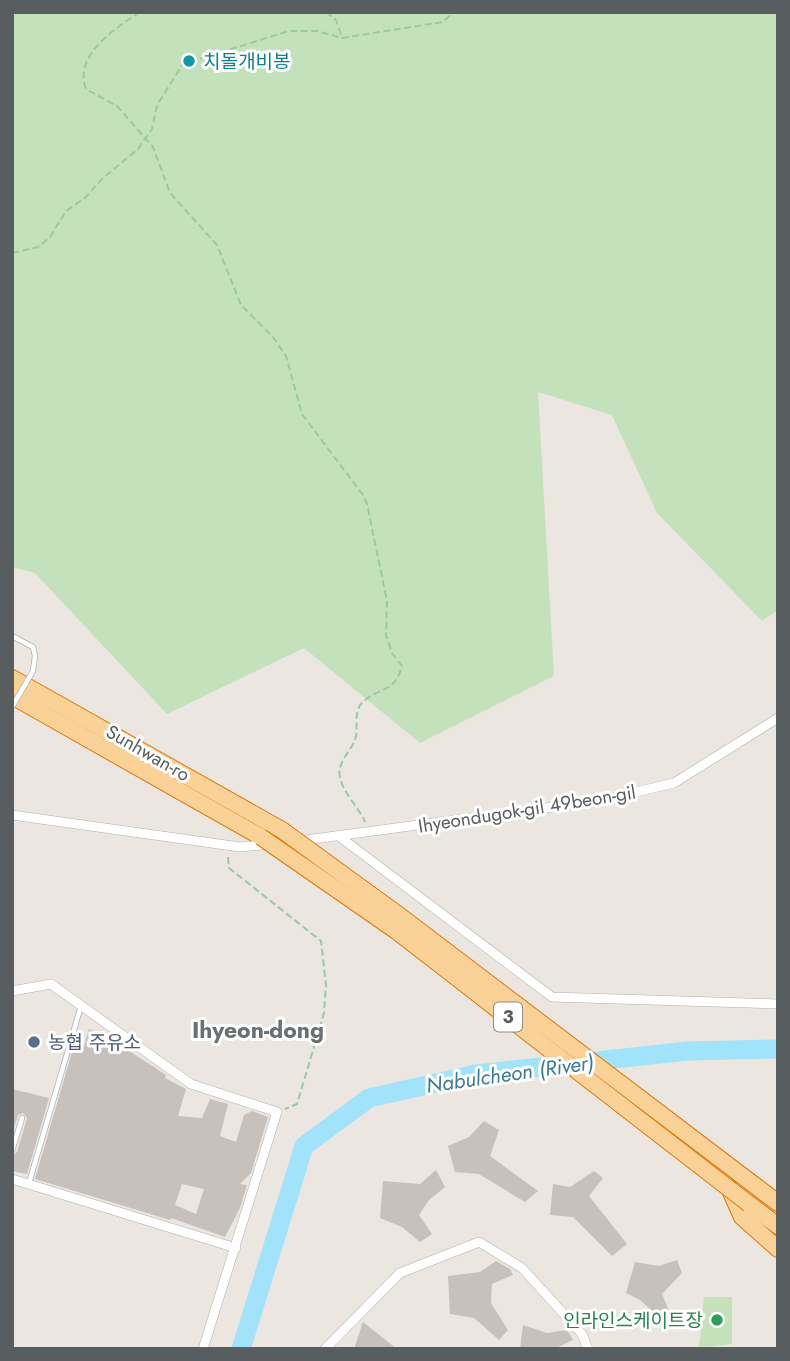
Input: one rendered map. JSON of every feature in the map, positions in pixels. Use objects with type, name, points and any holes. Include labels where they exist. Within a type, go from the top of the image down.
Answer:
[{"type":"highway","name":"Sunhwan-ro","points":[[12,678],[282,830],[400,916],[753,1184]]},
{"type":"highway","name":"Sunhwan-ro","points":[[12,696],[261,837],[395,930],[729,1188],[750,1211]]},
{"type":"highway","points":[[753,1184],[778,1190]]},
{"type":"highway","points":[[753,1184],[778,1203]]},
{"type":"highway","points":[[750,1211],[778,1226]]},
{"type":"highway","points":[[750,1211],[778,1238]]},
{"type":"highway","points":[[750,1211],[778,1250]]},
{"type":"street","name":"Ihyeondugok-gil 49beon-gil","points":[[12,815],[240,847],[365,834],[598,802],[674,783],[778,718]]},
{"type":"street","points":[[340,837],[552,997],[778,1004]]},
{"type":"street","points":[[12,990],[51,984],[191,1084],[277,1112],[203,1349]]},
{"type":"street","points":[[12,1179],[236,1248]]},
{"type":"street","points":[[325,1349],[400,1273],[479,1242],[522,1268],[582,1334],[588,1349]]},
{"type":"lane","points":[[12,636],[33,647],[35,656],[33,671],[12,707]]},
{"type":"lane","points":[[28,1185],[81,1006]]},
{"type":"lane","points":[[12,1151],[22,1118]]},
{"type":"path","points":[[140,12],[96,48],[85,65],[82,78],[86,89],[117,106],[153,146],[170,193],[217,245],[241,304],[273,337],[286,356],[302,414],[367,504],[387,601],[386,635],[392,653],[402,666],[392,686],[365,700],[361,705],[355,719],[354,743],[339,767],[340,780],[365,820],[365,834]]},
{"type":"path","points":[[326,12],[335,20],[342,38]]},
{"type":"path","points":[[12,253],[38,247],[44,242],[66,211],[85,198],[102,178],[146,139],[152,129],[157,105],[183,64],[289,31],[317,31],[342,38],[443,22],[454,12]]},
{"type":"path","points":[[227,845],[229,868],[321,941],[326,985],[324,1013],[297,1104],[277,1112]]},
{"type":"green space","points":[[12,12],[778,12],[778,610],[762,621],[657,513],[612,415],[538,392],[554,676],[420,743],[304,648],[167,714],[35,573],[12,567]]},
{"type":"green space","name":"인라인스케이트장","points":[[704,1297],[732,1297],[732,1344],[699,1348]]},
{"type":"building","points":[[89,1029],[118,1041],[120,1045],[166,1075],[165,1078],[186,1089],[178,1116],[202,1118],[210,1099],[228,1104],[220,1136],[236,1142],[244,1115],[252,1111],[268,1117],[251,1173],[240,1184],[247,1185],[240,1208],[225,1237],[171,1218],[170,1220],[35,1179],[74,1045],[84,1046]],"holes":[[[182,1184],[204,1189],[196,1214],[175,1205]]]},
{"type":"building","points":[[12,1089],[49,1098],[27,1174],[12,1171],[12,1156],[17,1152],[27,1118],[23,1113],[18,1115],[12,1134]]},
{"type":"building","points":[[484,1121],[499,1130],[490,1156],[538,1191],[525,1202],[479,1174],[455,1172],[448,1146],[469,1137]]},
{"type":"building","points":[[436,1170],[445,1187],[429,1200],[419,1215],[432,1234],[420,1242],[402,1227],[380,1218],[383,1181],[420,1184]]},
{"type":"building","points":[[594,1171],[603,1178],[589,1196],[627,1244],[612,1256],[573,1217],[550,1215],[553,1184],[570,1187]]},
{"type":"building","points":[[677,1260],[682,1273],[662,1294],[669,1311],[658,1316],[640,1300],[626,1293],[635,1262],[659,1266]]},
{"type":"building","points":[[496,1261],[510,1269],[513,1275],[492,1284],[491,1303],[508,1330],[499,1340],[474,1318],[450,1314],[448,1276],[480,1272]]},
{"type":"building","points":[[363,1322],[397,1349],[354,1349]]},
{"type":"building","points":[[523,1325],[547,1333],[567,1330],[573,1340],[554,1349],[520,1349]]},
{"type":"waterway","name":"Nabulcheon (River)","points":[[241,1349],[304,1146],[369,1098],[476,1074],[688,1051],[778,1049]]},
{"type":"place","name":"치돌개비봉","points":[[189,61]]},
{"type":"place","name":"농협 주유소","points":[[34,1042]]},
{"type":"place","name":"인라인스케이트장","points":[[717,1320]]},
{"type":"district","name":"Ihyeon-dong","points":[[258,1030]]}]
